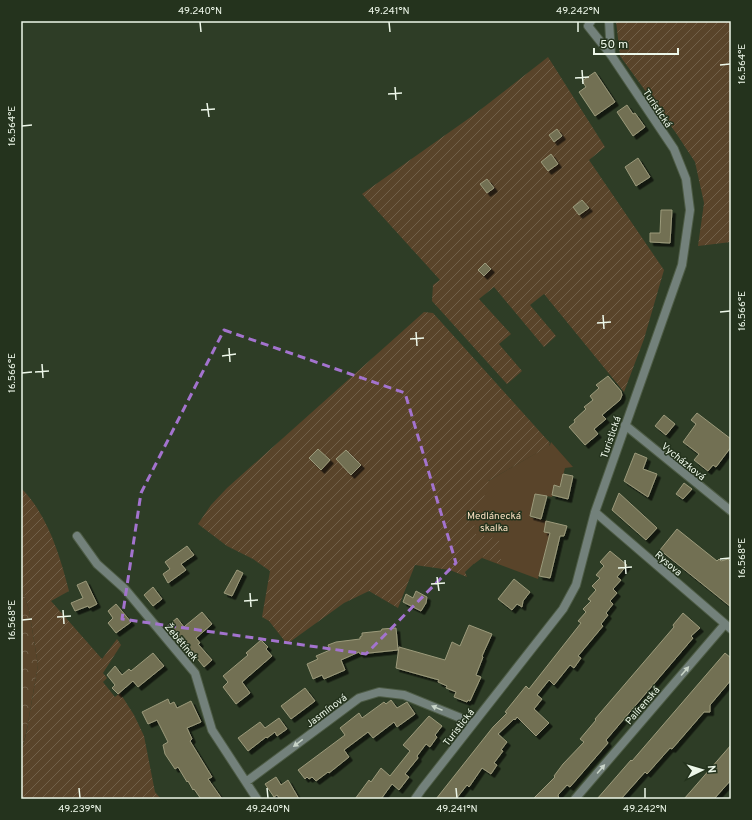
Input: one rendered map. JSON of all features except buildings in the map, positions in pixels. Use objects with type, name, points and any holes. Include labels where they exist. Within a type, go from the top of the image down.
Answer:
[{"type":"street","name":"Turistická","points":[[415,799],[563,609],[576,585],[595,512],[624,425],[651,355],[682,265],[690,210],[686,179],[674,149],[611,55],[588,26],[591,21]]},
{"type":"street","points":[[609,21],[611,55]]},
{"type":"street","name":"Vycházková","points":[[624,425],[731,511]]},
{"type":"street","name":"Rysova","points":[[595,512],[728,626]]},
{"type":"street","name":"Žebětínek","points":[[77,536],[97,564],[125,589],[195,673],[212,730],[257,799]]},
{"type":"street","name":"Palírenská","points":[[575,799],[728,626]]},
{"type":"street","name":"Jasmínová","points":[[246,782],[359,698],[379,692],[404,695],[473,723]]},
{"type":"highlighted area","points":[[224,330],[405,393],[456,563],[366,654],[122,619],[141,493]]},
{"type":"green space","points":[[616,21],[731,21],[731,242],[698,246],[704,203],[695,162],[676,133],[620,56]]},
{"type":"green space","points":[[548,57],[605,147],[589,160],[664,270],[644,339],[624,392],[544,294],[530,305],[556,336],[544,347],[494,287],[479,299],[511,334],[499,344],[522,371],[507,384],[432,301],[433,285],[440,280],[362,194],[475,114]]},
{"type":"green space","points":[[424,312],[433,313],[550,443],[549,446],[488,481],[489,482],[472,533],[499,539],[500,564],[482,556],[465,572],[467,577],[450,570],[415,565],[398,608],[369,591],[344,603],[287,644],[269,621],[262,617],[270,571],[253,559],[227,546],[198,524],[211,505],[227,488]]},
{"type":"green space","name":"Medlánecká skalka","points":[[551,442],[573,467],[565,468],[560,487],[554,486],[552,497],[536,494],[530,517],[547,521],[553,534],[549,537],[538,579],[482,558],[474,564],[452,519],[466,494],[550,445]]},
{"type":"green space","points":[[21,488],[39,511],[46,523],[57,550],[69,591],[51,601],[102,659],[117,639],[121,645],[103,673],[107,678],[103,682],[115,697],[120,693],[134,715],[144,736],[155,792],[161,799],[21,799],[21,751],[26,735],[38,665],[29,610],[21,585]]},
{"type":"green space","points":[[21,585],[29,610],[38,665],[26,734],[21,751]]}]
